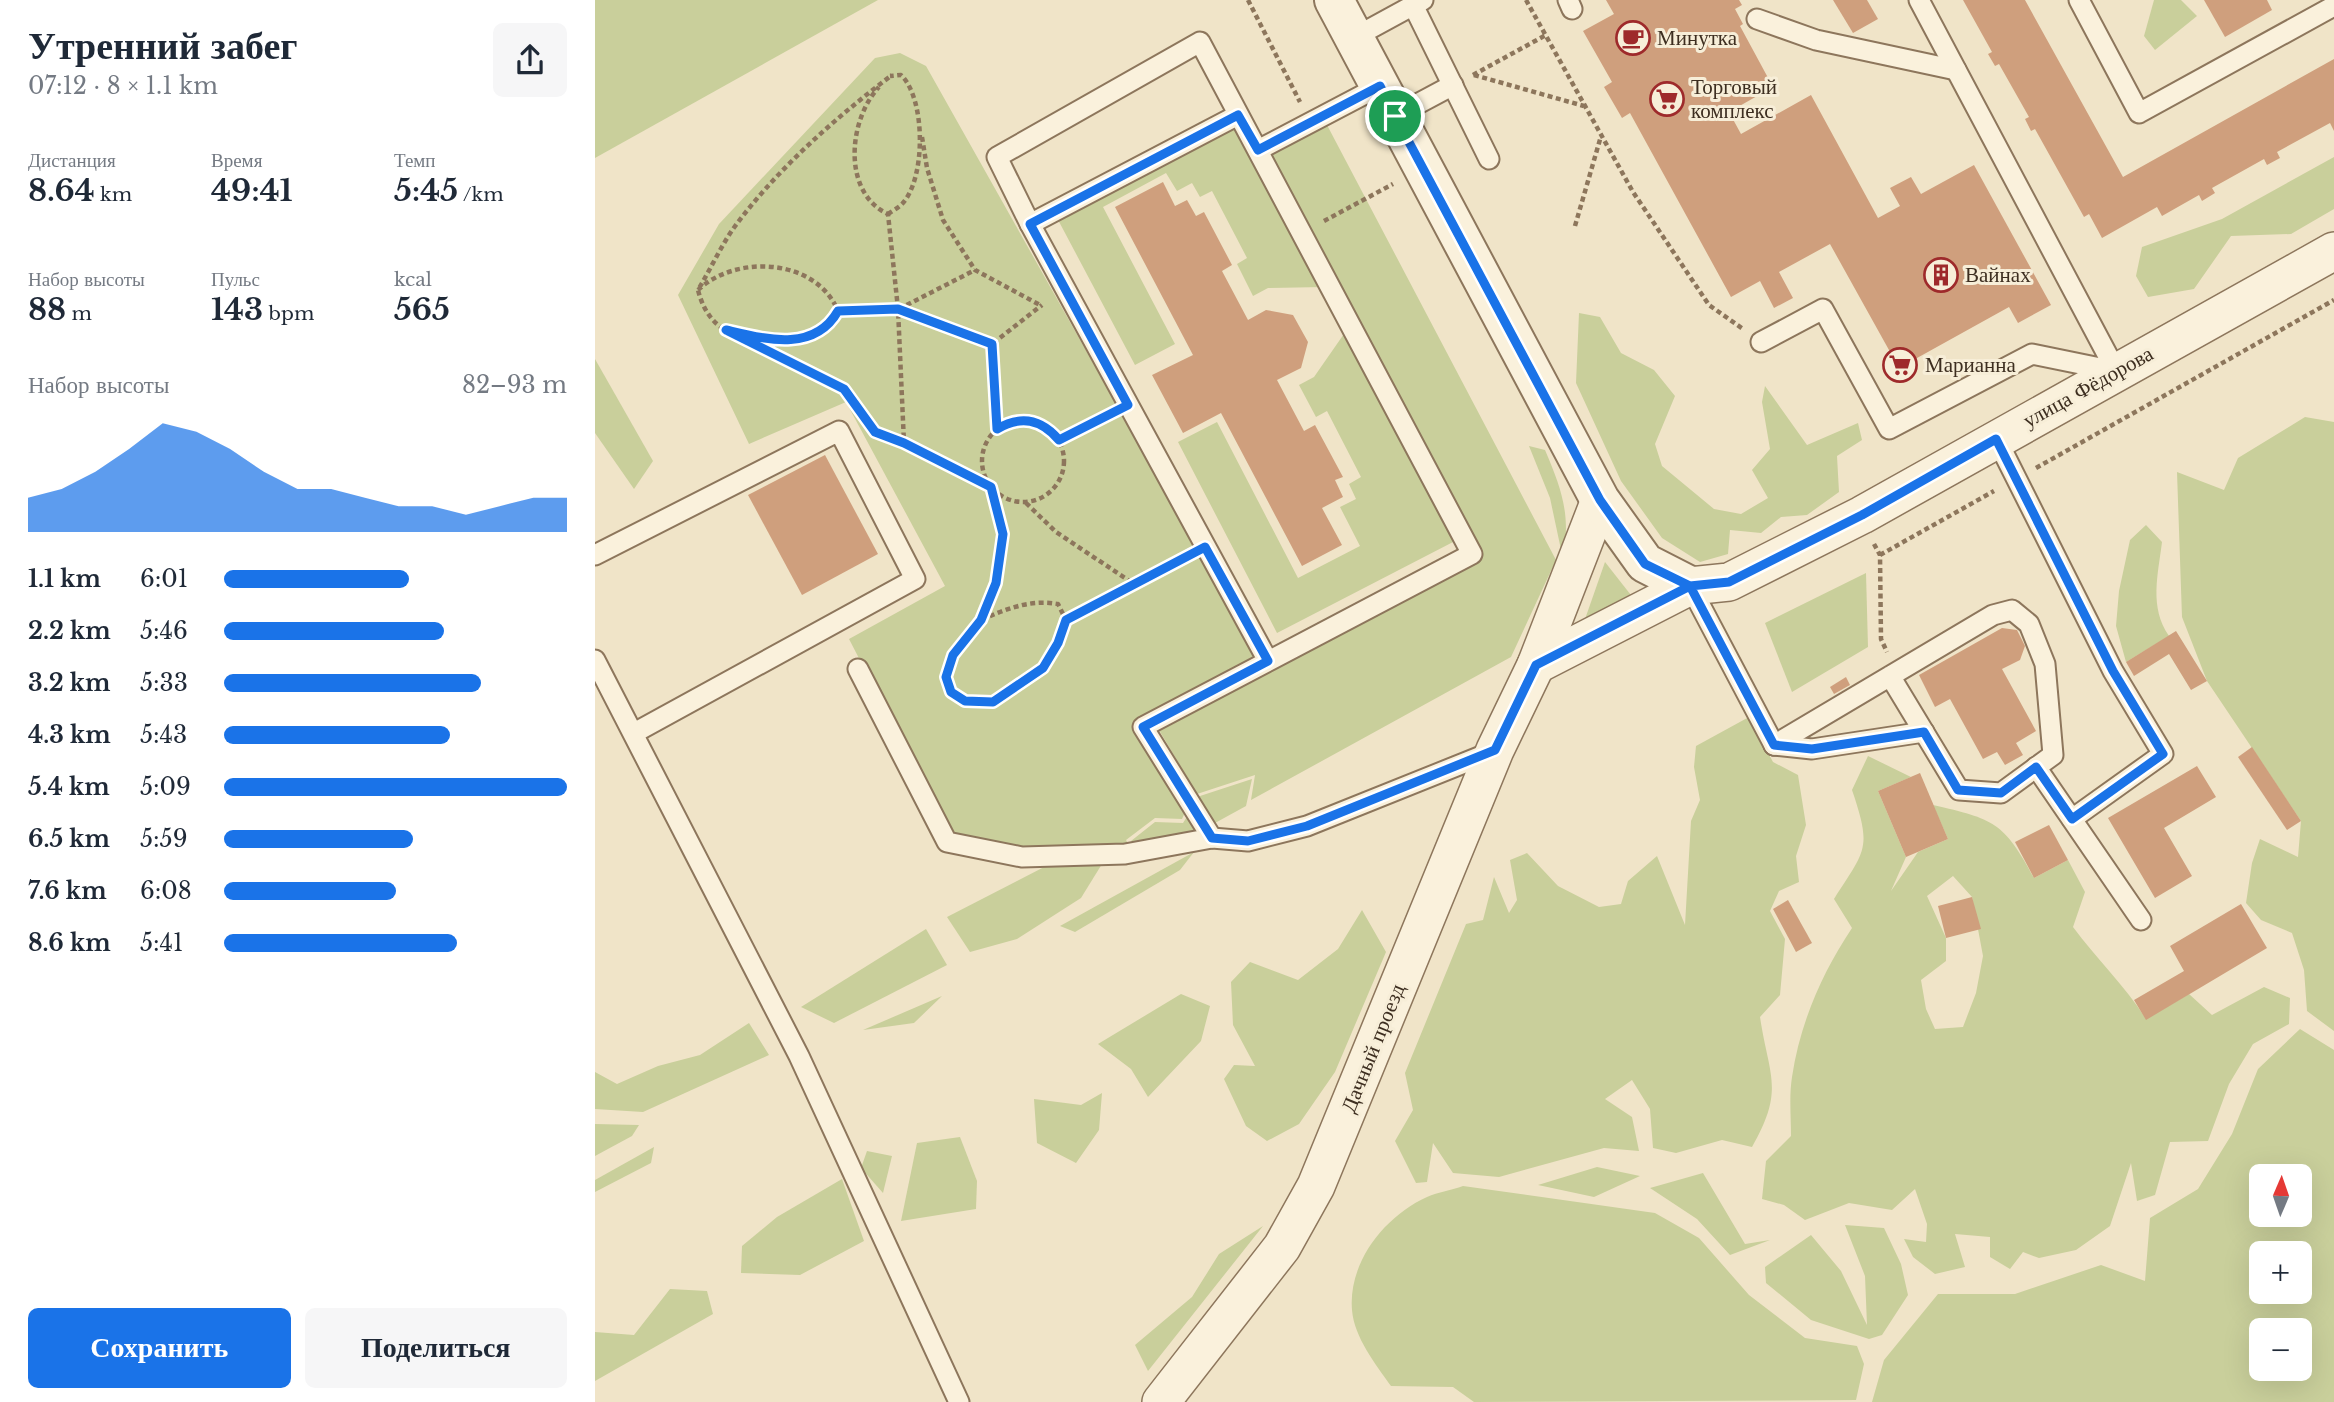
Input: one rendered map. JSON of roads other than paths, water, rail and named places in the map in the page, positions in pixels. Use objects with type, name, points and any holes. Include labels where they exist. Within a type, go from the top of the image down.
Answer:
[{"type":"street","points":[[1334,0],[1600,500],[1645,564],[1690,586]]},
{"type":"street","name":"улица Фёдорова","points":[[1690,586],[1729,582],[1862,515],[2334,251]]},
{"type":"street","name":"Дачный проезд","points":[[1161,1402],[1282,1247],[1316,1186],[1495,750],[1536,665],[1600,500]]},
{"type":"street","points":[[1536,665],[1690,586]]},
{"type":"lane","points":[[1919,0],[2116,371]]},
{"type":"lane","points":[[2079,0],[2139,113],[2325,6]]},
{"type":"lane","points":[[1355,37],[1418,3],[1453,85],[1489,159]]},
{"type":"lane","points":[[1757,19],[1816,40],[1956,70]]},
{"type":"lane","points":[[1212,838],[1143,727],[1472,554],[1200,42],[997,157],[1030,224],[1268,661]]},
{"type":"lane","points":[[1258,150],[1311,122],[1453,85]]},
{"type":"lane","points":[[1030,224],[1238,115]]},
{"type":"lane","points":[[1761,342],[1823,309],[1889,429],[2032,354],[2116,371]]},
{"type":"lane","points":[[595,555],[839,431],[915,579],[634,733]]},
{"type":"lane","points":[[1996,439],[2113,671],[2163,754],[2072,819]]},
{"type":"lane","points":[[1690,586],[1774,745]]},
{"type":"lane","points":[[1774,745],[1993,615],[2012,610],[2029,624],[2045,664],[2053,755],[2001,793],[1958,790],[1894,674]]},
{"type":"lane","points":[[595,660],[799,1056],[959,1402]]},
{"type":"lane","points":[[858,669],[947,842],[1022,857],[1125,854],[1212,838],[1248,841],[1307,826],[1495,750]]},
{"type":"lane","points":[[1774,745],[1812,749],[1924,732]]},
{"type":"lane","points":[[2036,767],[2141,920]]},
{"type":"place","name":"Минутка","points":[[1633,38]]},
{"type":"place","name":"Торговый комплекс","points":[[1667,99]]},
{"type":"place","name":"Вайнах","points":[[1941,275]]},
{"type":"place","name":"Марианна","points":[[1900,365]]}]
